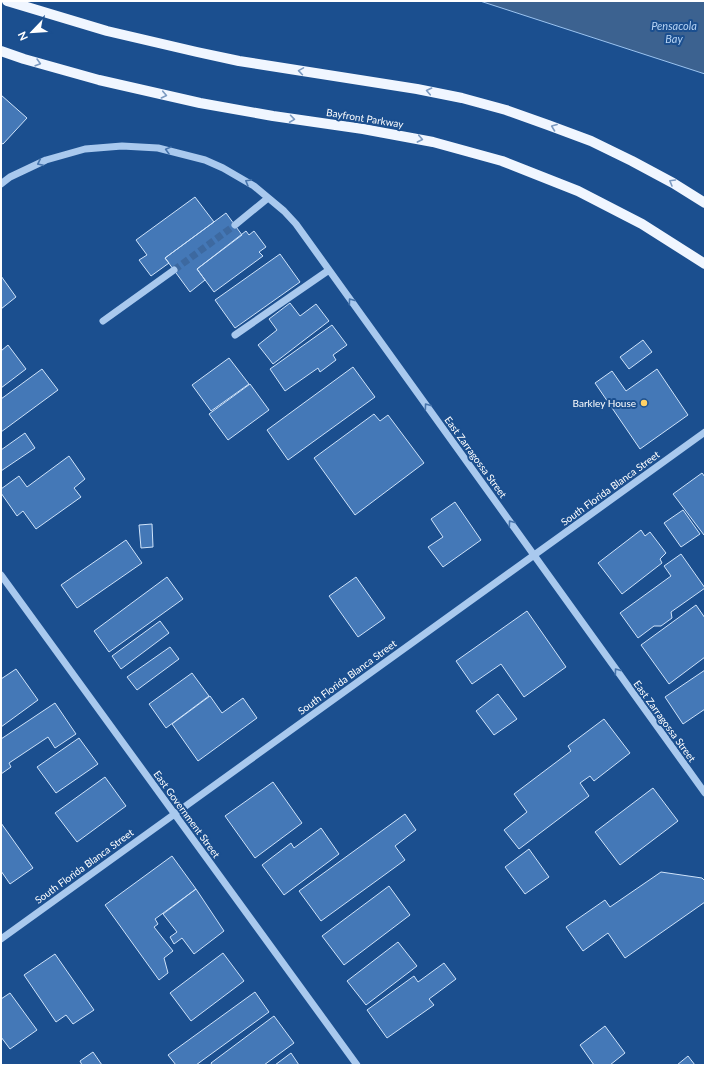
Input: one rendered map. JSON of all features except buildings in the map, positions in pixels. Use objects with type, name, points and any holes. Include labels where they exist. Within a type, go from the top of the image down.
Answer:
[{"type":"main road","points":[[7,1],[107,31],[197,52],[247,62],[417,88],[506,110],[591,141],[673,183],[705,203]]},
{"type":"main road","name":"Bayfront Parkway","points":[[1,51],[99,80],[176,98],[274,116],[363,129],[433,142],[502,161],[578,192],[642,224],[705,264]]},
{"type":"street","name":"East Zarragossa Street","points":[[1,184],[10,177],[46,160],[86,149],[122,146],[158,148],[205,160],[223,168],[254,186],[284,211],[296,224],[705,793]]},
{"type":"street","points":[[234,225],[268,198]]},
{"type":"street","points":[[103,321],[174,270]]},
{"type":"street","points":[[235,335],[329,270]]},
{"type":"street","name":"South Florida Blanca Street","points":[[1,939],[705,432]]},
{"type":"street","name":"East Government Street","points":[[1,575],[357,1065]]},
{"type":"water","name":"Pensacola Bay","points":[[480,1],[705,1],[705,74]]},
{"type":"tunnel","points":[[174,270],[235,225]]},
{"type":"place","name":"Barkley House","points":[[644,403]]}]
